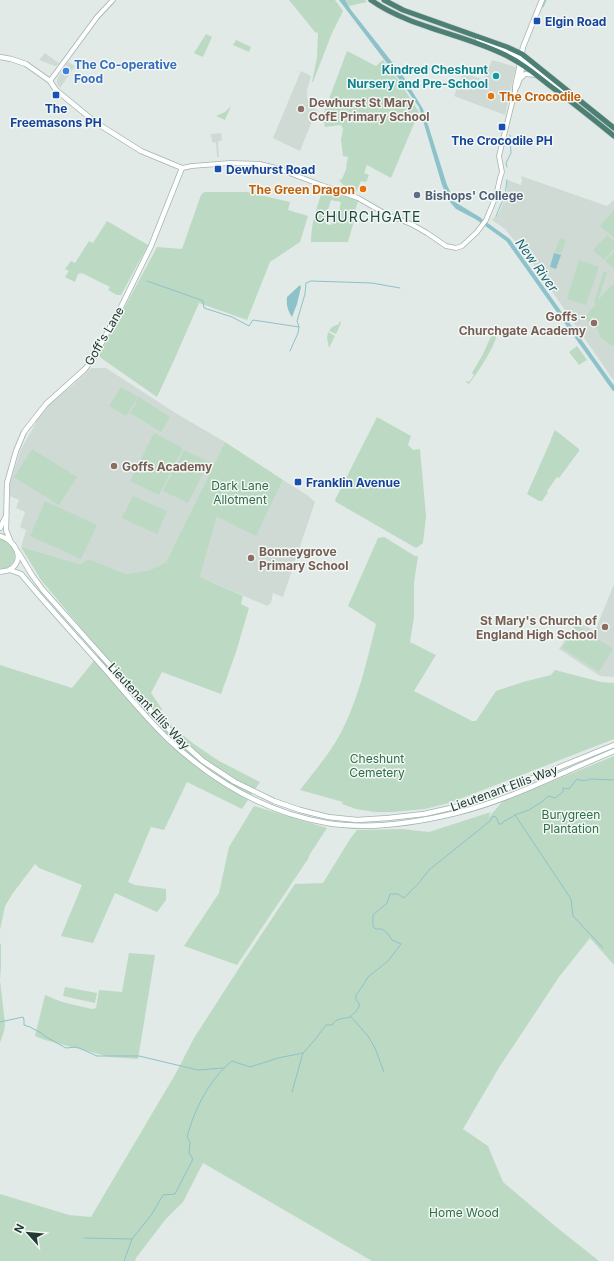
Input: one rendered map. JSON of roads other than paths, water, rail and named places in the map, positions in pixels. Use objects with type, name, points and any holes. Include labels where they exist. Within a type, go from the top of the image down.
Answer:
[{"type":"highway","points":[[371,0],[409,19],[522,60],[614,128]]},
{"type":"highway","points":[[384,0],[403,10],[507,47],[539,76],[614,136]]},
{"type":"main road","points":[[542,0],[525,41],[526,46],[522,60],[567,98]]},
{"type":"main road","points":[[0,58],[11,59],[26,64],[50,81],[56,90],[95,122],[141,151],[182,168]]},
{"type":"main road","name":"Goff's Lane","points":[[10,540],[6,530],[7,483],[16,451],[24,432],[46,404],[85,369],[98,351],[151,246],[182,168]]},
{"type":"main road","name":"Goff's Lane","points":[[0,528],[7,512]]},
{"type":"main road","points":[[0,536],[10,540]]},
{"type":"main road","name":"Lieutenant Ellis Way","points":[[10,540],[43,590],[173,734],[202,761],[235,782],[274,801],[300,810],[328,817],[357,820],[424,814],[455,807],[491,795],[614,745]]},
{"type":"main road","points":[[1,572],[10,570],[17,560],[18,552]]},
{"type":"main road","name":"Lieutenant Ellis Way","points":[[10,570],[21,574],[168,739],[199,766],[232,788],[271,808],[327,823],[356,826],[388,824],[425,819],[457,813],[494,801],[614,752]]},
{"type":"street","points":[[50,81],[97,17],[113,0]]},
{"type":"street","points":[[515,91],[518,87],[520,79],[522,60]]},
{"type":"street","points":[[182,168],[230,163],[260,164],[276,168],[358,198],[384,214],[418,228],[446,246],[453,248],[462,246],[472,239],[484,222],[496,196],[502,172],[499,156],[522,60]]},
{"type":"street","points":[[520,79],[527,73],[539,76]]},
{"type":"water","points":[[339,0],[345,0],[351,10],[403,76],[423,109],[447,185],[455,202],[481,218],[479,221],[456,209],[450,202],[442,185],[419,107]]},
{"type":"water","points":[[554,253],[561,255],[556,269],[550,267]]},
{"type":"water","points":[[300,285],[301,287],[297,304],[292,317],[288,308],[287,297]]},
{"type":"waterway","points":[[543,7],[546,0]]},
{"type":"waterway","points":[[507,167],[506,163],[511,153],[510,135]]},
{"type":"waterway","points":[[496,216],[505,195],[507,180]]},
{"type":"waterway","name":"New River","points":[[476,217],[508,240],[614,389]]},
{"type":"waterway","points":[[147,281],[201,300],[203,301],[204,308],[232,317],[249,326],[253,320],[299,327]]},
{"type":"waterway","points":[[290,351],[298,333],[299,327],[297,321],[305,294],[306,283],[311,281],[372,283],[400,288]]},
{"type":"waterway","points":[[124,1261],[132,1239],[152,1214],[163,1195],[175,1194],[193,1159],[189,1153],[190,1142],[187,1137],[190,1126],[204,1095],[216,1077],[232,1061],[250,1067],[278,1058],[303,1053],[326,1025],[332,1025],[338,1020],[350,1017],[354,1014],[359,1007],[359,1003],[356,1000],[356,995],[368,977],[388,961],[401,944],[392,940],[382,929],[376,929],[373,927],[373,915],[387,903],[390,894],[398,894],[404,898],[429,870],[490,821],[493,816],[496,817],[499,824],[502,824],[504,821],[515,815],[529,810],[548,796],[555,798],[563,792],[563,788],[569,789],[577,779],[583,781],[591,779],[614,780]]},
{"type":"waterway","points":[[515,815],[571,899],[573,916],[603,948]]},
{"type":"waterway","points":[[0,1022],[23,1017],[24,1025],[66,1048],[77,1047],[97,1056],[139,1056],[198,1070],[223,1068]]},
{"type":"waterway","points":[[351,1017],[368,1036],[375,1048],[384,1072]]},
{"type":"waterway","points":[[292,1092],[303,1053]]},
{"type":"waterway","points":[[84,1238],[132,1239]]},
{"type":"place","name":"Elgin Road","points":[[537,21]]},
{"type":"place","name":"The Co-operative Food","points":[[66,71]]},
{"type":"place","name":"Kindred Cheshunt Nursery and Pre-School","points":[[496,76]]},
{"type":"place","name":"The Freemasons PH","points":[[56,95]]},
{"type":"place","name":"The Crocodile","points":[[491,96]]},
{"type":"place","name":"Dewhurst St Mary CofE Primary School","points":[[301,109]]},
{"type":"place","name":"The Crocodile PH","points":[[502,127]]},
{"type":"place","name":"Dewhurst Road","points":[[218,169]]},
{"type":"place","name":"The Green Dragon","points":[[363,189]]},
{"type":"place","name":"Bishops' College","points":[[417,195]]},
{"type":"place","name":"Goffs - Churchgate Academy","points":[[594,323]]},
{"type":"place","name":"Goffs Academy","points":[[114,466]]},
{"type":"place","name":"Franklin Avenue","points":[[298,482]]},
{"type":"place","name":"Bonneygrove Primary School","points":[[251,558]]},
{"type":"place","name":"St Mary's Church of England High School","points":[[605,627]]},
{"type":"district","name":"CHURCHGATE","points":[[368,216]]},
{"type":"park label","name":"Dark Lane Allotment","points":[[240,492]]},
{"type":"park label","name":"Cheshunt Cemetery","points":[[377,765]]},
{"type":"park label","name":"Burygreen Plantation","points":[[571,821]]},
{"type":"park label","name":"Home Wood","points":[[464,1212]]}]
